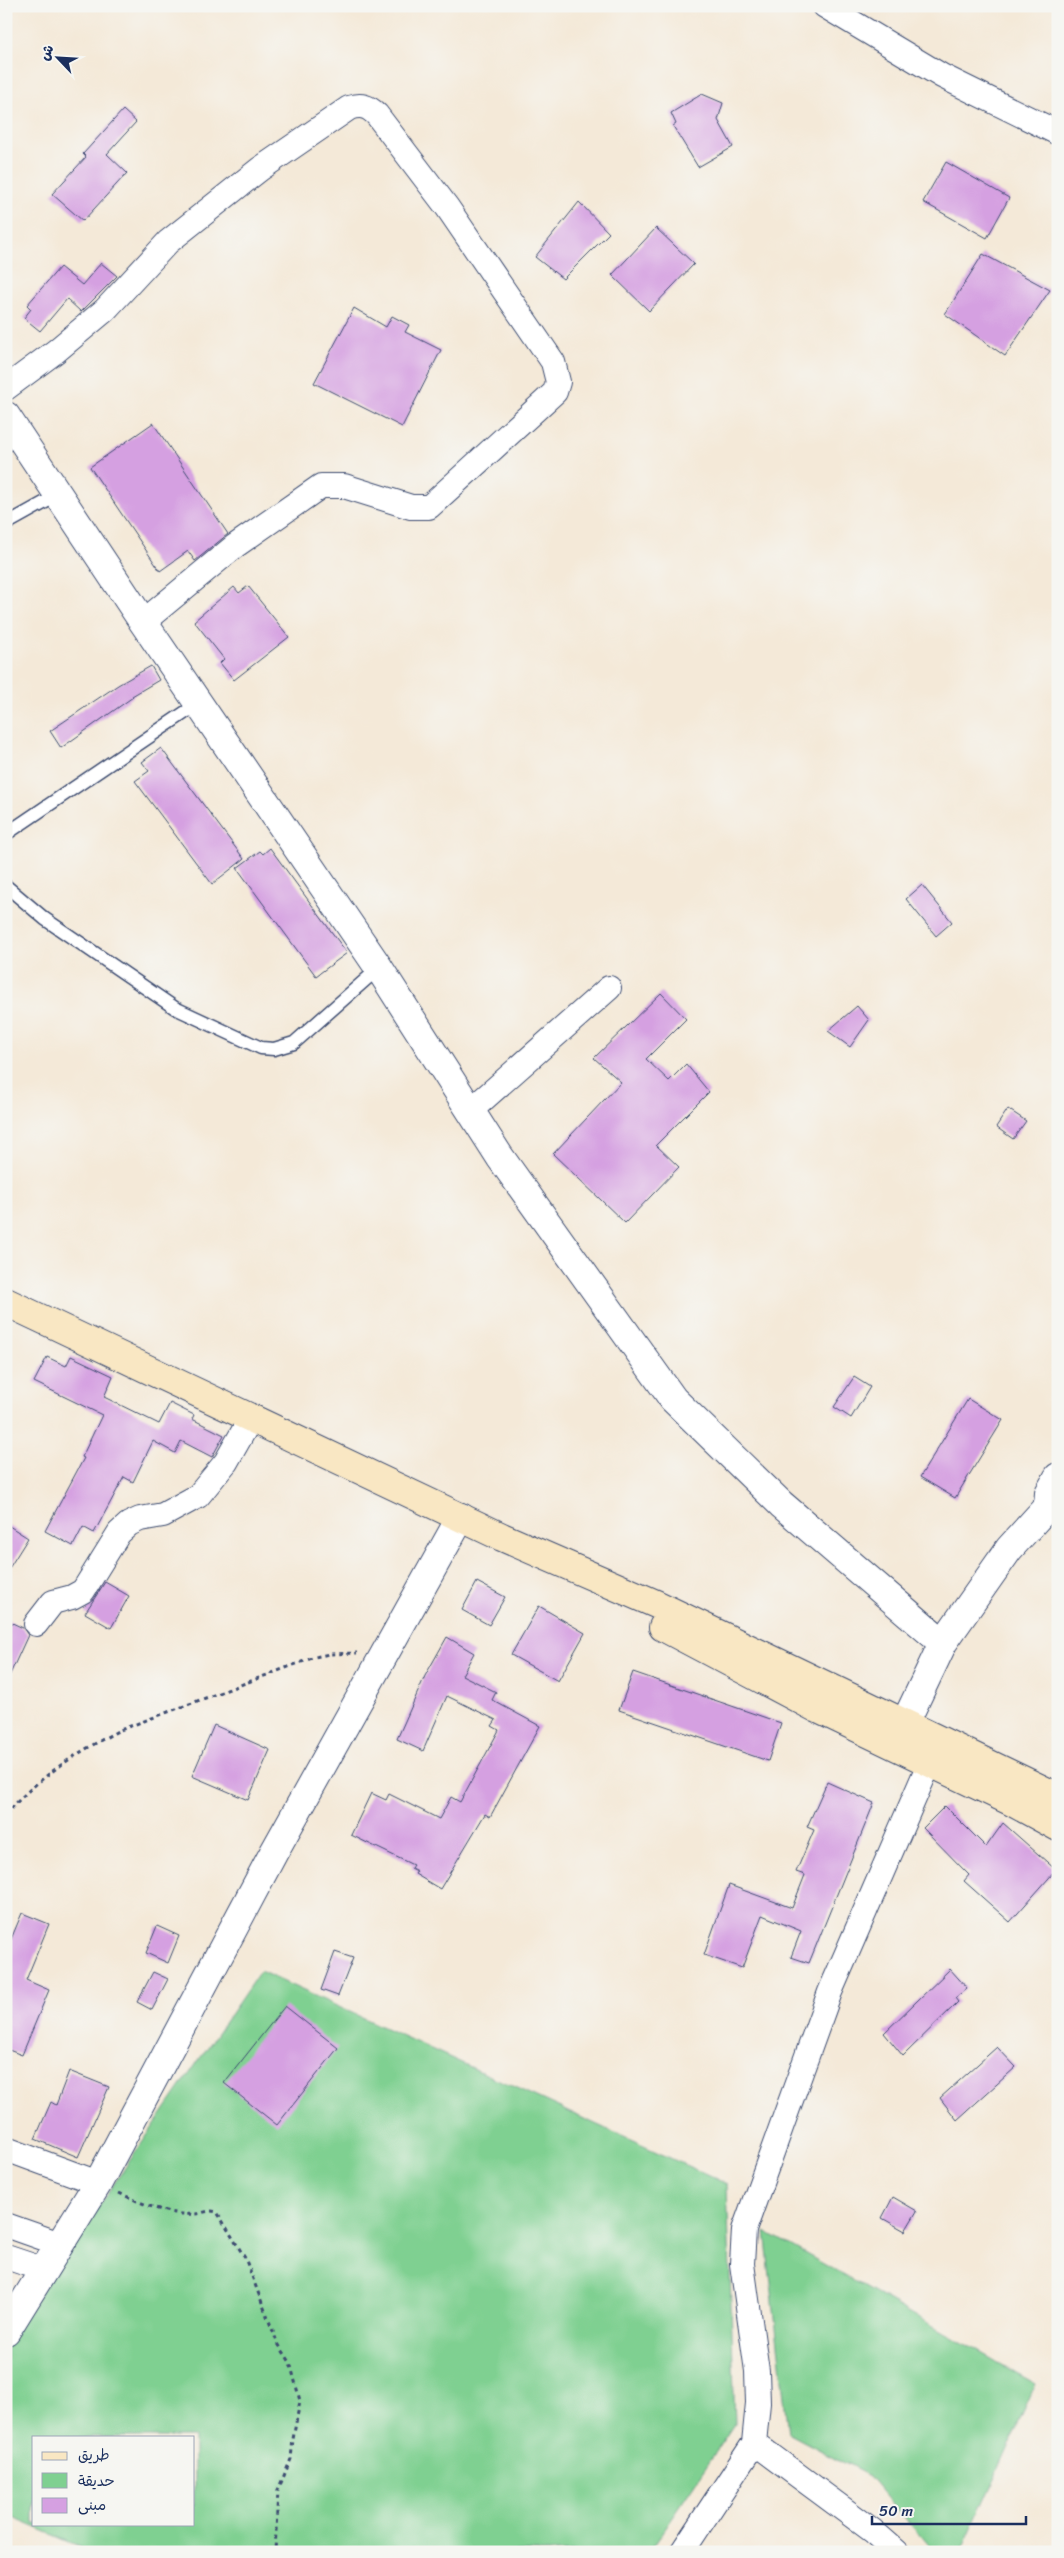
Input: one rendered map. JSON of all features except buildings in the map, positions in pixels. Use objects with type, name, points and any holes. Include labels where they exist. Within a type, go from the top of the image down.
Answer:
[{"type":"main road","points":[[8,1306],[252,1418],[502,1537],[635,1594],[899,1736],[1058,1797]]},
{"type":"main road","points":[[899,1736],[929,1764],[1012,1802],[1058,1827]]},
{"type":"street","points":[[825,6],[942,76],[1057,132]]},
{"type":"street","points":[[6,388],[56,351],[105,310],[168,242],[260,169],[349,108],[356,106],[364,106],[377,115],[447,207],[553,362],[558,382],[555,392],[429,507],[411,507],[344,486],[321,486],[242,540],[143,622]]},
{"type":"street","points":[[6,416],[143,622],[379,968],[512,1173],[673,1398],[781,1504],[943,1643]]},
{"type":"street","points":[[470,1111],[609,988]]},
{"type":"street","points":[[36,1624],[53,1602],[72,1597],[83,1591],[120,1533],[129,1524],[140,1519],[163,1515],[198,1496],[226,1462],[252,1418]]},
{"type":"street","points":[[899,1736],[943,1643],[1009,1549],[1053,1506],[1049,1493],[1058,1477]]},
{"type":"street","points":[[6,2331],[98,2183],[274,1852],[461,1517]]},
{"type":"street","points":[[682,2552],[754,2442],[758,2403],[757,2371],[742,2264],[744,2230],[830,1992],[929,1764]]},
{"type":"street","points":[[6,2148],[98,2183]]},
{"type":"street","points":[[6,2225],[60,2244]]},
{"type":"street","points":[[6,2256],[44,2270]]},
{"type":"street","points":[[754,2442],[873,2531],[897,2552]]},
{"type":"lane","points":[[6,524],[58,495]]},
{"type":"lane","points":[[6,834],[199,704]]},
{"type":"lane","points":[[6,886],[45,919],[175,1008],[261,1048],[274,1049],[294,1043],[379,968]]},
{"type":"path","points":[[6,1815],[24,1796],[79,1754],[107,1737],[141,1722],[315,1657],[344,1653],[382,1658]]},
{"type":"path","points":[[98,2183],[160,2209],[194,2214],[209,2210],[217,2212],[245,2258],[277,2342],[290,2362],[300,2401],[292,2439],[291,2459],[278,2490],[275,2552]]},
{"type":"green space","points":[[260,1971],[727,2184],[735,2424],[649,2552],[93,2552],[6,2515],[6,2341]]},
{"type":"green space","points":[[765,2231],[1036,2384],[961,2552],[934,2552],[869,2476],[788,2433]]}]
